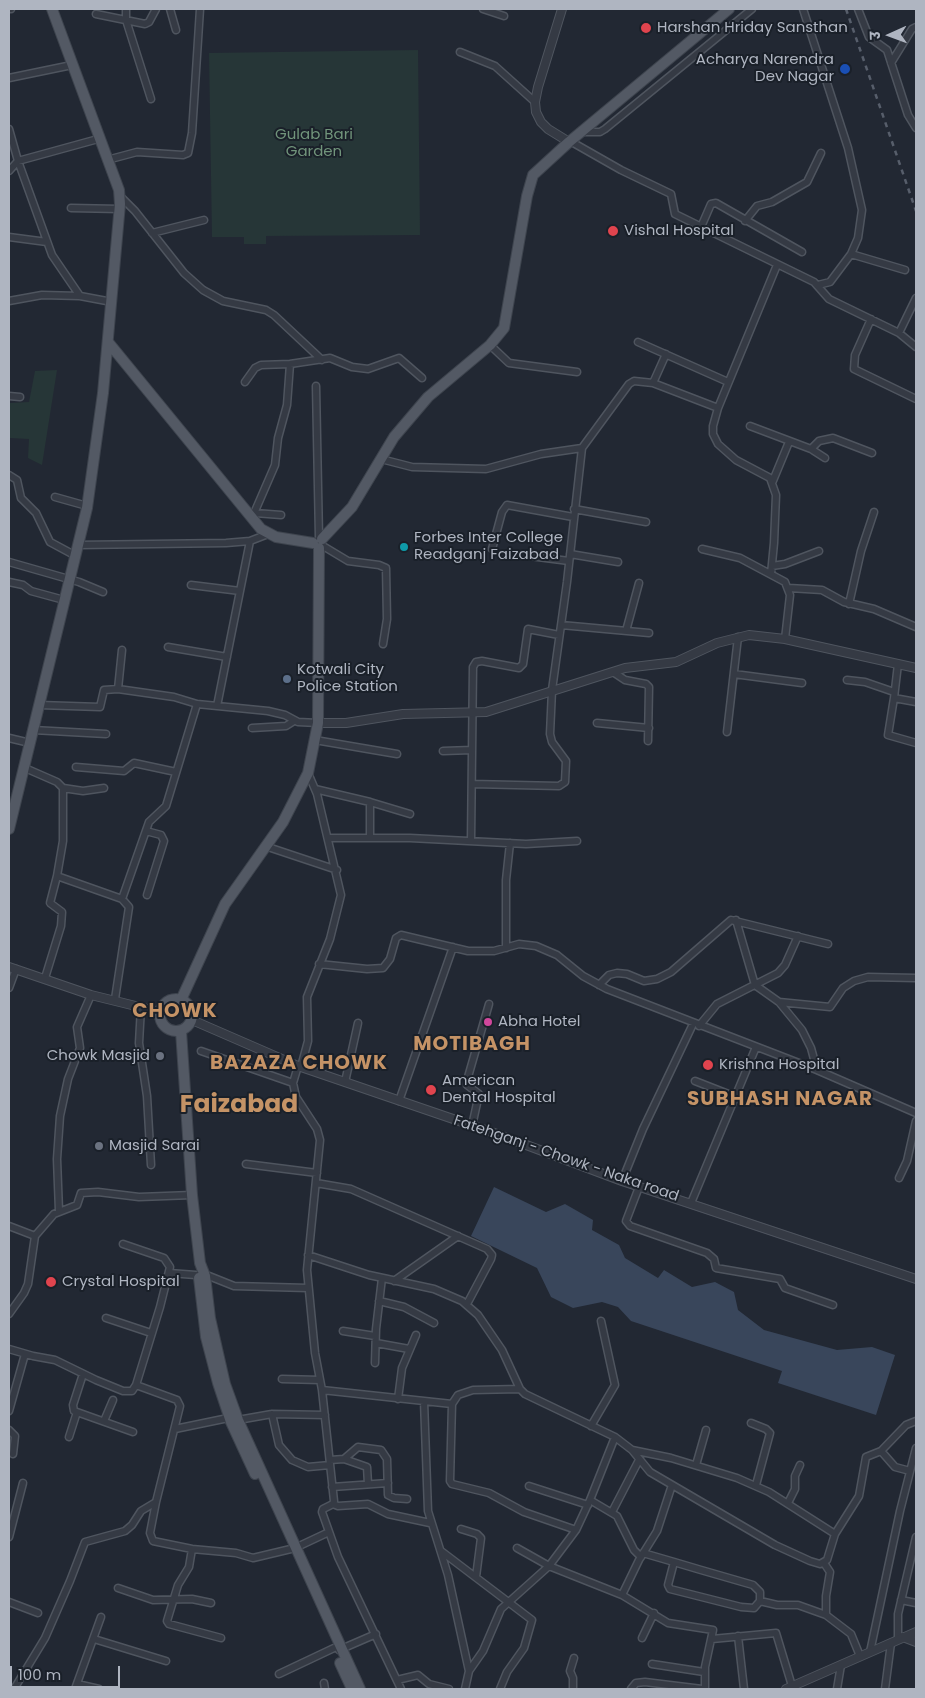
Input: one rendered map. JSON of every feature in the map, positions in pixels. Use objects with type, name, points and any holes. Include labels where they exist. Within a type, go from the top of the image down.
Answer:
[{"type":"main road","points":[[9,830],[87,506],[95,459],[108,342],[120,209],[120,196],[52,9]]},
{"type":"main road","points":[[181,1000],[225,904],[293,807],[308,774],[318,723],[319,543],[352,507],[394,437],[428,397],[490,345],[504,328],[527,196],[533,175],[581,132],[730,9]]},
{"type":"main road","points":[[108,342],[268,534],[319,543]]},
{"type":"main road","points":[[169,1000],[181,1000],[190,1007],[192,1020],[186,1029],[170,1031],[162,1024],[160,1012],[163,1005],[169,1000]]},
{"type":"main road","points":[[181,1031],[192,1195],[202,1276],[206,1337],[218,1383],[337,1650],[352,1689]]},
{"type":"main road","points":[[337,1650],[360,1689]]},
{"type":"street","points":[[126,9],[126,20],[150,99]]},
{"type":"street","points":[[96,14],[145,24],[149,22],[156,9]]},
{"type":"street","points":[[170,9],[176,30]]},
{"type":"street","points":[[107,160],[137,152],[182,155],[188,153],[192,133],[200,9]]},
{"type":"street","points":[[483,9],[504,16]]},
{"type":"street","points":[[562,9],[535,102],[536,112],[541,122],[548,129],[621,170],[672,194],[675,214],[818,285],[829,298],[899,333],[916,347]]},
{"type":"street","points":[[581,132],[600,132],[605,129],[752,9]]},
{"type":"street","points":[[803,9],[848,148],[862,202],[861,226],[851,254],[830,282],[818,285]]},
{"type":"street","points":[[858,9],[869,37],[887,50],[908,115],[916,128]]},
{"type":"street","points":[[891,63],[912,29],[916,27]]},
{"type":"street","points":[[460,52],[495,66],[535,102]]},
{"type":"street","points":[[9,78],[72,65]]},
{"type":"street","points":[[9,130],[47,242],[58,265],[80,296]]},
{"type":"street","points":[[9,171],[18,161],[98,139]]},
{"type":"street","points":[[745,221],[757,206],[772,202],[808,182],[821,153]]},
{"type":"street","points":[[120,196],[184,273],[203,290],[223,301],[266,310],[274,314],[322,360]]},
{"type":"street","points":[[701,226],[714,202],[802,252]]},
{"type":"street","points":[[71,208],[120,209]]},
{"type":"street","points":[[152,233],[204,220]]},
{"type":"street","points":[[9,237],[47,242]]},
{"type":"street","points":[[851,254],[905,270]]},
{"type":"street","points":[[771,574],[776,495],[772,483],[764,473],[736,460],[718,444],[713,426],[728,382],[777,265]]},
{"type":"street","points":[[9,301],[42,295],[80,296],[112,302]]},
{"type":"street","points":[[899,333],[916,298]]},
{"type":"street","points":[[871,319],[855,355],[854,369],[858,373],[916,399]]},
{"type":"street","points":[[638,342],[728,382]]},
{"type":"street","points":[[490,345],[509,363],[577,372]]},
{"type":"street","points":[[653,383],[666,354]]},
{"type":"street","points":[[245,382],[258,366],[334,359],[352,367],[368,369],[399,358],[422,378]]},
{"type":"street","points":[[281,515],[253,515],[274,465],[278,438],[287,405],[290,364]]},
{"type":"street","points":[[472,784],[564,785],[566,761],[552,742],[550,734],[552,690],[582,448],[629,384],[634,381],[653,383],[718,408]]},
{"type":"street","points":[[316,386],[319,543],[348,561],[379,565],[386,568],[387,619],[383,644]]},
{"type":"street","points":[[9,396],[20,397]]},
{"type":"street","points":[[750,426],[811,449],[825,458]]},
{"type":"street","points":[[811,449],[819,441],[833,438],[872,453]]},
{"type":"street","points":[[772,483],[789,442]]},
{"type":"street","points":[[381,459],[412,467],[486,470],[541,454],[582,448]]},
{"type":"street","points":[[9,476],[17,480],[21,498],[36,513],[50,542],[76,556]]},
{"type":"street","points":[[55,498],[87,506]]},
{"type":"street","points":[[492,549],[502,512],[507,505],[574,517]]},
{"type":"street","points":[[574,509],[646,522]]},
{"type":"street","points":[[849,604],[861,551],[874,512]]},
{"type":"street","points":[[78,545],[250,541],[268,534]]},
{"type":"street","points":[[217,706],[250,541]]},
{"type":"street","points":[[702,549],[731,555],[785,582],[789,588],[790,595],[785,639]]},
{"type":"street","points":[[772,566],[785,564],[818,551]]},
{"type":"street","points":[[530,556],[618,562]]},
{"type":"street","points":[[9,562],[69,579],[104,592]]},
{"type":"street","points":[[9,582],[23,585],[31,591],[64,600]]},
{"type":"street","points":[[626,631],[639,584]]},
{"type":"street","points":[[191,585],[240,591]]},
{"type":"street","points":[[789,588],[816,588],[849,604],[874,609],[916,628]]},
{"type":"street","points":[[561,625],[649,634]]},
{"type":"street","points":[[471,841],[472,675],[476,662],[482,661],[519,668],[523,664],[528,629],[559,635]]},
{"type":"street","points":[[39,705],[100,707],[104,690],[118,689],[174,697],[197,704],[268,711],[285,715],[294,721],[318,723],[346,724],[403,714],[471,714],[492,710],[613,672],[676,662],[717,642],[757,635],[785,639],[916,668]]},
{"type":"street","points":[[727,732],[738,637]]},
{"type":"street","points":[[168,647],[227,657]]},
{"type":"street","points":[[118,689],[122,650]]},
{"type":"street","points":[[898,664],[888,735],[916,743]]},
{"type":"street","points":[[613,672],[625,680],[650,686],[648,741]]},
{"type":"street","points":[[734,674],[802,683]]},
{"type":"street","points":[[847,680],[865,682],[894,695],[916,702]]},
{"type":"street","points":[[122,899],[146,831],[153,817],[166,806],[197,704]]},
{"type":"street","points":[[252,728],[286,726],[294,721]]},
{"type":"street","points":[[598,723],[649,728]]},
{"type":"street","points":[[33,730],[106,734]]},
{"type":"street","points":[[9,738],[30,744]]},
{"type":"street","points":[[315,740],[396,754]]},
{"type":"street","points":[[443,751],[472,750]]},
{"type":"street","points":[[76,767],[124,771],[134,763],[176,772]]},
{"type":"street","points":[[24,768],[57,782],[63,788],[83,791],[104,788]]},
{"type":"street","points":[[308,774],[315,789],[329,838],[337,870],[341,903],[307,997],[308,1041],[293,1083],[296,1097],[319,1134],[317,1173],[308,1255],[308,1288],[325,1415],[333,1504]]},
{"type":"street","points":[[45,978],[61,926],[62,912],[50,904],[63,842],[63,788]]},
{"type":"street","points":[[315,789],[410,814]]},
{"type":"street","points":[[370,802],[370,837]]},
{"type":"street","points":[[146,831],[161,835],[164,841],[147,895]]},
{"type":"street","points":[[329,838],[370,837],[510,843],[577,841]]},
{"type":"street","points":[[506,948],[506,880],[510,843]]},
{"type":"street","points":[[265,846],[337,870]]},
{"type":"street","points":[[56,876],[122,899],[127,903],[128,914],[115,1000]]},
{"type":"street","points":[[599,985],[609,975],[617,973],[627,974],[644,981],[657,979],[671,972],[727,923],[736,920],[828,944]]},
{"type":"street","points":[[736,920],[755,985],[778,1002],[808,1041],[817,1070]]},
{"type":"street","points":[[319,964],[367,969],[383,968],[390,959],[396,938],[400,935],[453,947],[483,951],[525,944],[552,952],[566,960],[583,976],[599,985],[696,1025],[817,1070],[916,1113]]},
{"type":"street","points":[[622,1181],[643,1129],[696,1025],[717,1004],[782,970],[798,936]]},
{"type":"street","points":[[399,1101],[453,947]]},
{"type":"street","points":[[9,988],[12,968],[91,995],[160,1012]]},
{"type":"street","points":[[778,1002],[830,1007],[843,988],[854,981],[868,977],[916,978]]},
{"type":"street","points":[[58,1211],[57,1159],[60,1116],[68,1079],[80,1048],[77,1027],[91,995]]},
{"type":"street","points":[[472,1126],[480,1094],[468,1085],[468,1077],[489,1004]]},
{"type":"street","points":[[141,1007],[139,1043],[147,1096],[151,1165]]},
{"type":"street","name":"Fatehganj - Chowk - Naka road","points":[[192,1020],[300,1066],[639,1187],[916,1280]]},
{"type":"street","points":[[345,1082],[358,1023]]},
{"type":"street","points":[[691,1203],[756,1047]]},
{"type":"street","points":[[201,1051],[293,1083]]},
{"type":"street","points":[[695,1080],[736,1097]]},
{"type":"street","points":[[899,1178],[907,1160],[916,1121]]},
{"type":"street","points":[[246,1164],[317,1173]]},
{"type":"street","points":[[316,1183],[345,1187],[487,1249],[492,1255],[467,1304]]},
{"type":"street","points":[[639,1187],[626,1221],[630,1226],[707,1253],[714,1259],[716,1268],[780,1279],[786,1288],[832,1304]]},
{"type":"street","points":[[9,1314],[28,1284],[34,1236],[58,1211],[77,1205],[80,1195],[85,1192],[139,1197],[192,1195]]},
{"type":"street","points":[[9,1226],[34,1236]]},
{"type":"street","points":[[394,1281],[458,1236]]},
{"type":"street","points":[[9,1349],[55,1360],[123,1391],[132,1391],[136,1385],[170,1273],[170,1267],[164,1258],[123,1244]]},
{"type":"street","points":[[308,1255],[382,1278],[434,1289],[452,1295],[467,1304],[478,1314],[502,1350],[520,1389],[525,1394],[615,1437],[632,1450],[650,1472],[775,1545],[810,1562],[824,1563]]},
{"type":"street","points":[[170,1273],[215,1277],[234,1286],[308,1288]]},
{"type":"street","points":[[375,1363],[382,1278]]},
{"type":"street","points":[[379,1301],[404,1307],[434,1323]]},
{"type":"street","points":[[106,1318],[151,1333]]},
{"type":"street","points":[[592,1426],[615,1385],[601,1321]]},
{"type":"street","points":[[343,1331],[409,1349]]},
{"type":"street","points":[[398,1399],[400,1376],[416,1335]]},
{"type":"street","points":[[9,1411],[25,1354]]},
{"type":"street","points":[[83,1374],[73,1408],[78,1412],[132,1432]]},
{"type":"street","points":[[282,1379],[320,1380]]},
{"type":"street","points":[[136,1385],[179,1402],[175,1429],[164,1460],[150,1538],[157,1543],[192,1549],[236,1553],[253,1558],[292,1548],[329,1532]]},
{"type":"street","points":[[520,1389],[473,1390],[458,1395],[452,1404],[450,1481],[452,1484],[489,1493],[524,1512],[576,1530]]},
{"type":"street","points":[[322,1390],[452,1404]]},
{"type":"street","points":[[104,1421],[113,1400]]},
{"type":"street","points":[[424,1402],[428,1512],[448,1575],[469,1671]]},
{"type":"street","points":[[69,1437],[78,1412]]},
{"type":"street","points":[[272,1414],[279,1445],[292,1460],[308,1467],[344,1459],[358,1447],[381,1450],[387,1459],[390,1498],[407,1499]]},
{"type":"street","points":[[175,1429],[235,1418],[272,1414],[325,1415]]},
{"type":"street","points":[[824,1563],[835,1541],[835,1534],[859,1496],[866,1457],[881,1451],[906,1425],[916,1421]]},
{"type":"street","points":[[751,1423],[766,1429],[770,1433],[756,1485]]},
{"type":"street","points":[[9,1430],[15,1436],[13,1454]]},
{"type":"street","points":[[696,1465],[706,1430]]},
{"type":"street","points":[[465,1689],[469,1671],[483,1651],[496,1620],[508,1602],[549,1566],[576,1530],[589,1503],[615,1437]]},
{"type":"street","points":[[870,1652],[916,1448]]},
{"type":"street","points":[[632,1450],[696,1465],[756,1485],[788,1503],[835,1534]]},
{"type":"street","points":[[881,1451],[894,1467],[910,1471]]},
{"type":"street","points":[[344,1459],[367,1467],[368,1484]]},
{"type":"street","points":[[612,1512],[639,1460]]},
{"type":"street","points":[[788,1503],[795,1489],[796,1476],[800,1465]]},
{"type":"street","points":[[9,1536],[23,1483]]},
{"type":"street","points":[[332,1487],[388,1483]]},
{"type":"street","points":[[622,1595],[642,1555],[658,1532],[672,1485]]},
{"type":"street","points":[[529,1486],[589,1503],[612,1512],[620,1520],[634,1550],[642,1555],[674,1562],[753,1585],[760,1592],[760,1601],[754,1608],[741,1607],[670,1589],[668,1585],[674,1562]]},
{"type":"street","points":[[14,1689],[45,1638],[85,1542],[125,1531],[132,1525],[141,1510],[156,1502]]},
{"type":"street","points":[[400,1689],[376,1634],[346,1574],[322,1512],[323,1509],[333,1504],[338,1506],[368,1504],[388,1514],[430,1523]]},
{"type":"street","points":[[461,1528],[478,1534],[481,1538],[476,1577]]},
{"type":"street","points":[[885,1689],[897,1640],[901,1600],[916,1537]]},
{"type":"street","points":[[517,1548],[549,1566],[622,1595],[668,1623],[713,1630],[704,1672],[703,1689],[645,1682],[636,1683],[631,1689]]},
{"type":"street","points":[[192,1549],[189,1567],[178,1585],[167,1618],[169,1624],[221,1638]]},
{"type":"street","points":[[440,1550],[532,1620],[524,1648],[508,1672],[500,1689]]},
{"type":"street","points":[[824,1563],[830,1572],[826,1592],[826,1615]]},
{"type":"street","points":[[118,1588],[153,1600],[173,1601],[192,1599],[211,1603]]},
{"type":"street","points":[[901,1600],[916,1603]]},
{"type":"street","points":[[760,1601],[777,1605],[798,1605],[826,1615],[851,1634],[860,1656]]},
{"type":"street","points":[[9,1602],[38,1613]]},
{"type":"street","points":[[642,1638],[654,1613]]},
{"type":"street","points":[[99,1689],[76,1686],[101,1617]]},
{"type":"street","points":[[712,1639],[776,1633],[789,1688],[916,1632]]},
{"type":"street","points":[[278,1674],[376,1634]]},
{"type":"street","points":[[738,1636],[744,1689]]},
{"type":"street","points":[[94,1639],[166,1661]]},
{"type":"street","points":[[897,1640],[916,1642]]},
{"type":"street","points":[[572,1689],[574,1682],[570,1671],[574,1658]]},
{"type":"street","points":[[652,1664],[704,1672]]},
{"type":"street","points":[[837,1689],[841,1665]]},
{"type":"street","points":[[397,1680],[418,1675],[429,1684],[449,1689]]},
{"type":"green space","name":"Gulab Bari Garden","points":[[418,50],[420,235],[266,236],[266,244],[244,244],[244,237],[212,237],[209,53]]},
{"type":"green space","points":[[57,370],[42,465],[28,458],[29,439],[10,438],[10,403],[29,402],[35,371]]},
{"type":"water","points":[[494,1187],[546,1212],[565,1204],[593,1220],[592,1230],[619,1245],[625,1258],[658,1278],[664,1270],[692,1287],[715,1282],[734,1292],[738,1310],[764,1330],[837,1350],[872,1347],[895,1355],[876,1415],[778,1383],[782,1371],[631,1321],[618,1307],[602,1302],[573,1308],[551,1297],[537,1268],[471,1236]]},
{"type":"railway","points":[[846,9],[916,211]]},
{"type":"place","name":"Harshan Hriday Sansthan","points":[[646,28]]},
{"type":"place","name":"Acharya Narendra Dev Nagar","points":[[845,69]]},
{"type":"place","name":"Vishal Hospital","points":[[613,231]]},
{"type":"place","name":"Forbes Inter College Readganj Faizabad","points":[[404,547]]},
{"type":"place","name":"Kotwali City Police Station","points":[[287,679]]},
{"type":"place","name":"Abha Hotel","points":[[488,1022]]},
{"type":"place","name":"Chowk Masjid","points":[[160,1056]]},
{"type":"place","name":"Krishna Hospital","points":[[708,1065]]},
{"type":"place","name":"American Dental Hospital","points":[[431,1090]]},
{"type":"place","name":"Masjid Sarai","points":[[99,1146]]},
{"type":"place","name":"Crystal Hospital","points":[[51,1282]]},
{"type":"district","name":"CHOWK","points":[[175,1012]]},
{"type":"district","name":"MOTIBAGH","points":[[472,1045]]},
{"type":"district","name":"BAZAZA CHOWK","points":[[299,1064]]},
{"type":"district","name":"SUBHASH NAGAR","points":[[780,1100]]},
{"type":"district","name":"Faizabad","points":[[239,1106]]}]
